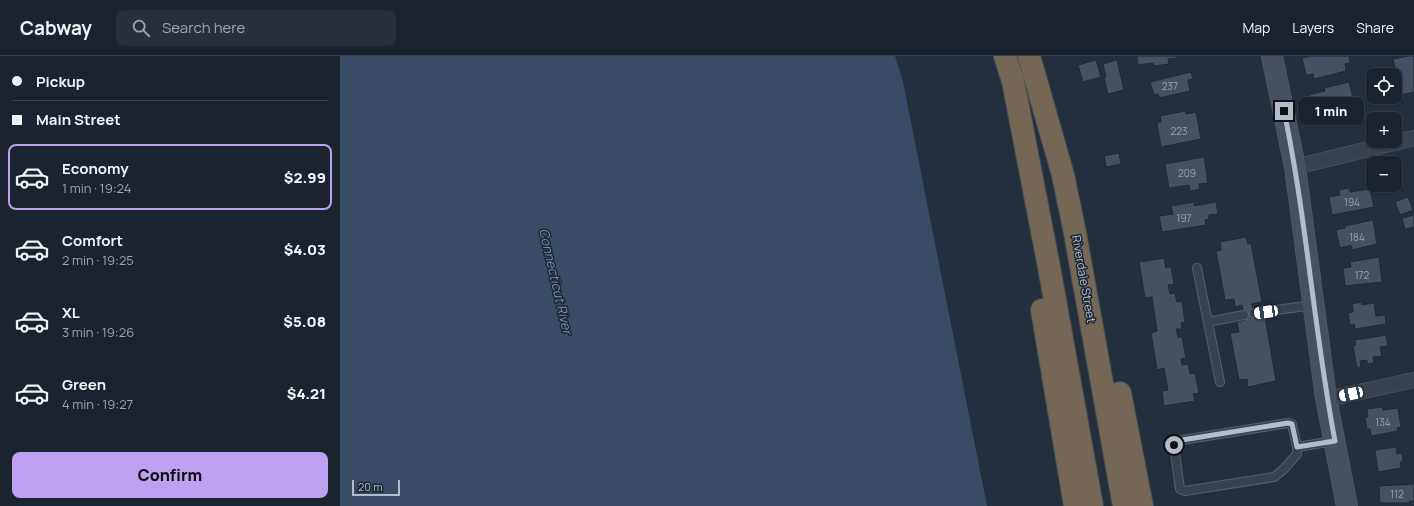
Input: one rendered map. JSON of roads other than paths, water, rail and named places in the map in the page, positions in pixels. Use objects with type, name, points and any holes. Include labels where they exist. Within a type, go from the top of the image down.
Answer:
[{"type":"highway","points":[[1005,56],[1012,80],[1049,267],[1092,506]]},
{"type":"highway","name":"Riverdale Street","points":[[1029,56],[1062,175],[1081,262],[1124,506]]},
{"type":"highway","points":[[1012,80],[1040,297],[1075,506]]},
{"type":"highway","points":[[1062,175],[1108,332],[1142,506]]},
{"type":"street","points":[[1272,56],[1295,166],[1327,399],[1347,506]]},
{"type":"street","points":[[1295,166],[1414,138]]},
{"type":"street","points":[[1327,399],[1414,380]]},
{"type":"lane","points":[[1197,268],[1220,382]]},
{"type":"lane","points":[[1254,313],[1314,305]]},
{"type":"lane","points":[[1208,322],[1244,315]]},
{"type":"lane","points":[[1288,423],[1292,424],[1294,429],[1297,447],[1297,454],[1284,469],[1274,477],[1185,491],[1180,489],[1174,445],[1176,441],[1288,423]]},
{"type":"lane","points":[[1297,447],[1335,441]]},
{"type":"water","name":"Connecticut River","points":[[340,56],[895,56],[903,82],[987,506],[340,506]]}]
